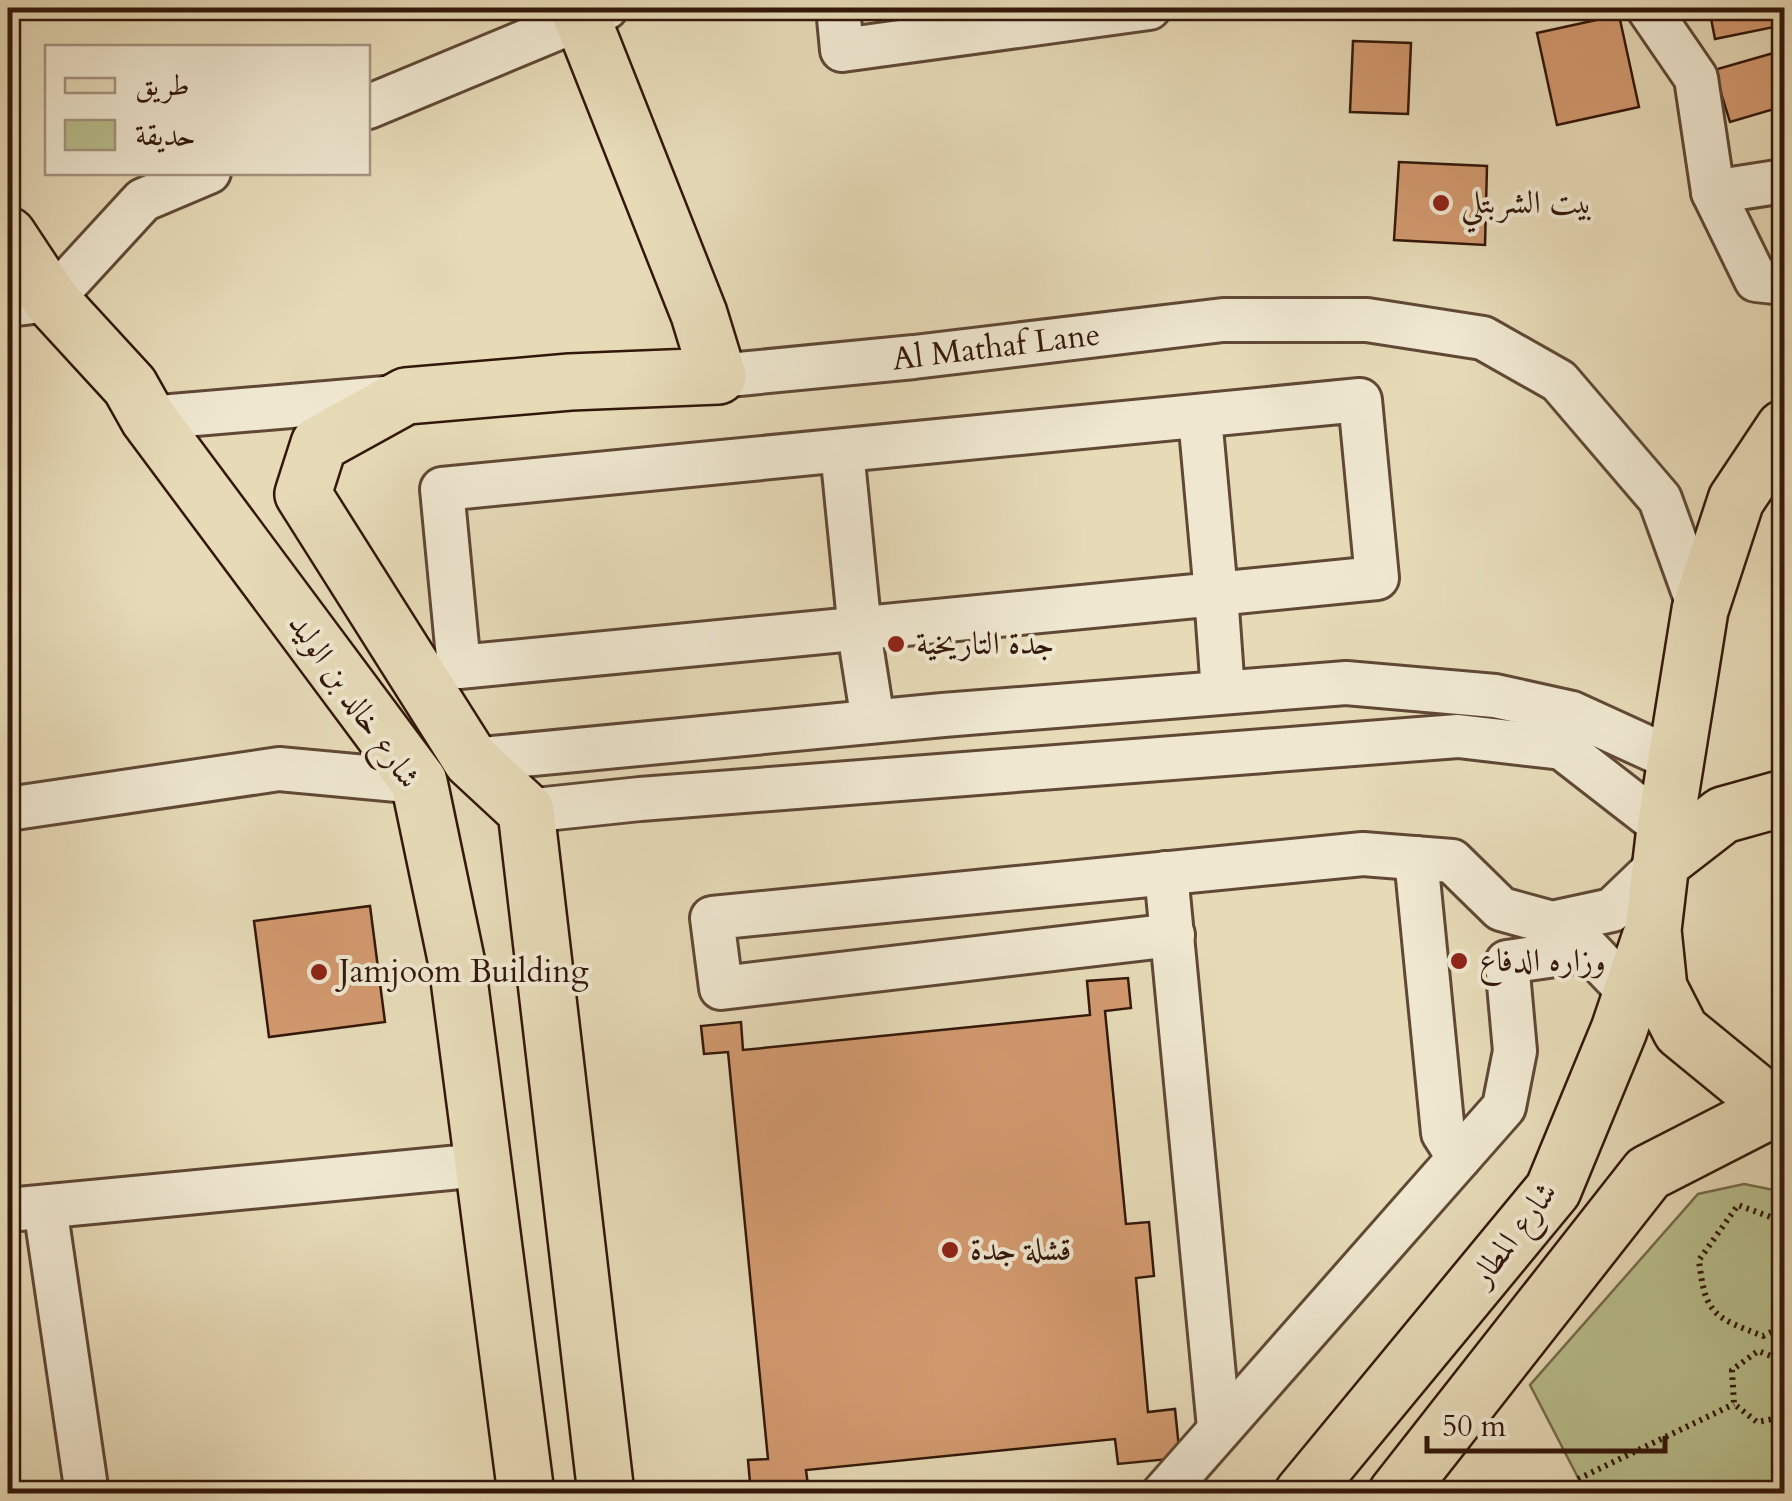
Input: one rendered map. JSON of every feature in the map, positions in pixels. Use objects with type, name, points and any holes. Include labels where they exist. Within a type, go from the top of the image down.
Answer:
[{"type":"main road","points":[[590,11],[718,376]]},
{"type":"main road","name":"شارع خالد بن الوليد","points":[[8,235],[30,303],[130,386],[148,418],[419,782],[457,964],[526,1494]]},
{"type":"main road","name":"Al Mathaf Lane","points":[[406,396],[570,382],[718,376]]},
{"type":"main road","name":"شارع خالد بن الوليد","points":[[406,396],[320,444],[303,494],[471,760],[526,812]]},
{"type":"main road","points":[[1780,1109],[1680,1031],[1659,988],[1652,930],[1700,610],[1736,500],[1784,428]]},
{"type":"main road","points":[[1663,845],[1722,815],[1784,798]]},
{"type":"main road","points":[[526,812],[606,1494]]},
{"type":"main road","name":"شارع المطار","points":[[1302,1494],[1553,1190],[1619,1030],[1652,930]]},
{"type":"main road","name":"شارع المطار","points":[[1397,1493],[1648,1173],[1780,1109]]},
{"type":"street","points":[[838,8],[842,50],[1024,16],[1149,8]]},
{"type":"street","points":[[1648,8],[1696,78],[1713,192],[1756,280],[1784,284]]},
{"type":"street","points":[[370,106],[590,11]]},
{"type":"street","points":[[30,303],[143,200],[202,175]]},
{"type":"street","points":[[1713,192],[1784,181]]},
{"type":"street","name":"Al Mathaf Lane","points":[[718,376],[1223,320],[1367,320],[1483,338],[1558,381],[1660,499],[1700,610]]},
{"type":"street","name":"Al Mathaf Lane","points":[[148,418],[406,396]]},
{"type":"street","points":[[1360,400],[1377,578],[458,668],[442,489],[842,451],[1360,400]]},
{"type":"street","points":[[1200,417],[1224,692]]},
{"type":"street","points":[[842,451],[873,721]]},
{"type":"street","points":[[471,760],[873,721],[1346,683],[1495,696],[1572,713],[1676,760]]},
{"type":"street","points":[[526,812],[680,796],[1458,736],[1562,748],[1663,845],[1612,910],[1552,923],[1502,908],[1452,861],[1364,854],[712,918],[721,988],[1174,935]]},
{"type":"street","points":[[8,809],[278,770],[419,782]]},
{"type":"street","points":[[1416,858],[1443,1132],[1459,1158]]},
{"type":"street","points":[[1166,874],[1219,1428]]},
{"type":"street","points":[[1163,1494],[1504,1107],[1516,1051],[1502,908]]},
{"type":"street","points":[[1507,962],[1589,950],[1630,994]]},
{"type":"street","points":[[87,1494],[26,1209],[482,1165]]},
{"type":"path","points":[[1784,1222],[1738,1205],[1700,1260],[1703,1294],[1721,1320],[1763,1336],[1784,1326]]},
{"type":"path","points":[[1763,1336],[1758,1352],[1732,1370],[1734,1404],[1756,1422],[1784,1417]]},
{"type":"path","points":[[1758,1352],[1784,1361]]},
{"type":"path","points":[[1578,1479],[1734,1404]]},
{"type":"green space","points":[[1744,1184],[1784,1192],[1784,1493],[1586,1493],[1530,1385],[1698,1194]]},
{"type":"building","points":[[1709,8],[1784,8],[1784,25],[1715,39]]},
{"type":"building","points":[[1619,15],[1639,107],[1557,125],[1537,33]]},
{"type":"building","points":[[1353,41],[1411,43],[1408,114],[1350,112]]},
{"type":"building","points":[[1784,50],[1784,106],[1730,122],[1714,70]]},
{"type":"building","name":"بيت الشربتلي","points":[[1399,162],[1487,166],[1485,245],[1394,240]]},
{"type":"building","name":"Jamjoom Building","points":[[370,906],[385,1022],[269,1037],[254,921]]},
{"type":"building","name":"قشلة جدة","points":[[1128,978],[1131,1008],[1105,1011],[1126,1224],[1149,1222],[1154,1276],[1136,1278],[1148,1412],[1175,1409],[1180,1458],[1118,1464],[1115,1439],[806,1470],[809,1494],[751,1494],[748,1460],[768,1459],[728,1052],[704,1054],[701,1026],[741,1022],[743,1050],[1090,1015],[1087,981]]},
{"type":"place","name":"بيت الشربتلي","points":[[1441,203]]},
{"type":"place","name":"جدة التاريخية","points":[[896,644]]},
{"type":"place","name":"وزاره الدفاع","points":[[1459,961]]},
{"type":"place","name":"Jamjoom Building","points":[[319,972]]},
{"type":"place","name":"قشلة جدة","points":[[950,1250]]}]
